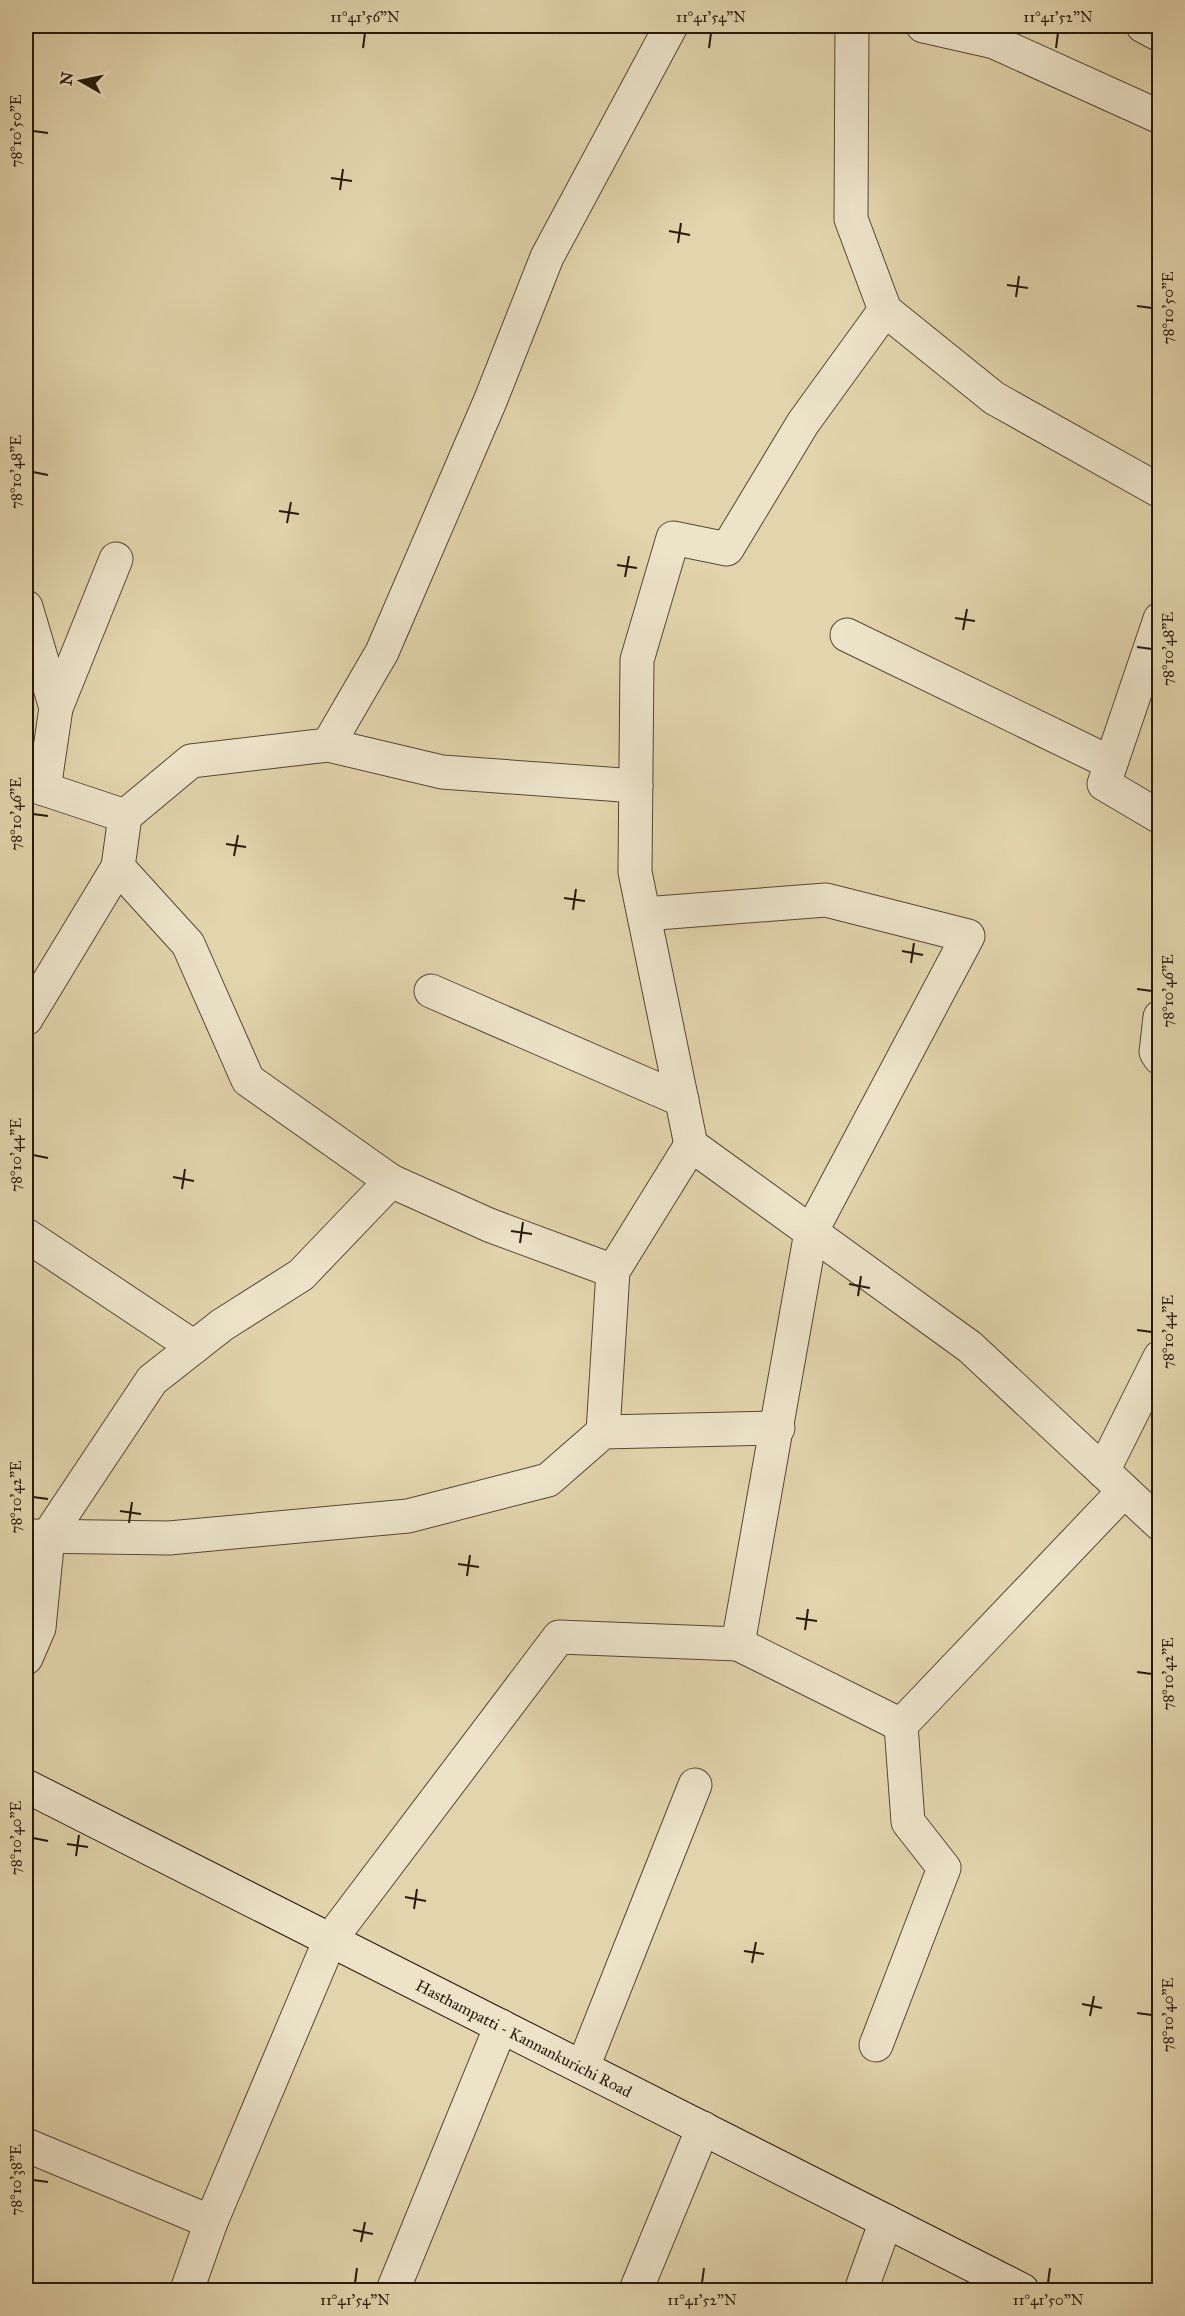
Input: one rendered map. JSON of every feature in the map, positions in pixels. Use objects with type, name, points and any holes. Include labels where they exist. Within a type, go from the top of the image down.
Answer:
[{"type":"street","points":[[328,745],[382,652],[491,399],[547,257],[671,26]]},
{"type":"street","points":[[852,26],[851,219],[885,310],[994,398],[1160,491]]},
{"type":"street","points":[[923,26],[994,42],[1160,117]]},
{"type":"street","points":[[1143,26],[1160,35]]},
{"type":"street","points":[[885,310],[803,423],[727,549],[673,538],[637,660],[635,873],[691,1145],[970,1347],[1160,1524]]},
{"type":"street","points":[[116,559],[56,708],[35,786],[125,816]]},
{"type":"street","points":[[26,607],[56,708]]},
{"type":"street","points":[[1160,619],[1104,784],[1160,817]]},
{"type":"street","points":[[847,635],[1111,763]]},
{"type":"street","points":[[26,1019],[118,867],[125,816],[191,761],[328,745],[442,772],[636,786]]},
{"type":"street","points":[[118,867],[188,944],[248,1080],[391,1180],[489,1225],[613,1271]]},
{"type":"street","points":[[644,914],[826,900],[968,936],[811,1232],[738,1644]]},
{"type":"street","points":[[431,991],[682,1100]]},
{"type":"street","points":[[1160,1017],[1156,1052],[1160,1058]]},
{"type":"street","points":[[603,1432],[613,1271],[691,1145]]},
{"type":"street","points":[[26,1658],[39,1628],[37,1536],[152,1380],[222,1325],[301,1275],[391,1180]]},
{"type":"street","points":[[26,1235],[194,1347]]},
{"type":"street","points":[[876,2045],[944,1868],[908,1822],[901,1725],[1113,1481],[1160,1357]]},
{"type":"street","points":[[37,1536],[169,1538],[408,1516],[549,1480],[603,1432],[778,1428]]},
{"type":"street","points":[[187,2290],[211,2222],[330,1940],[559,1637],[738,1644],[901,1725]]},
{"type":"street","points":[[583,2067],[695,1785]]},
{"type":"street","name":"Hasthampatti - Kannankurichi Road","points":[[26,1786],[1022,2290]]},
{"type":"street","points":[[393,2290],[501,2026]]},
{"type":"street","points":[[636,2290],[704,2128]]},
{"type":"street","points":[[26,2145],[211,2222]]},
{"type":"street","points":[[861,2290],[886,2221]]}]
